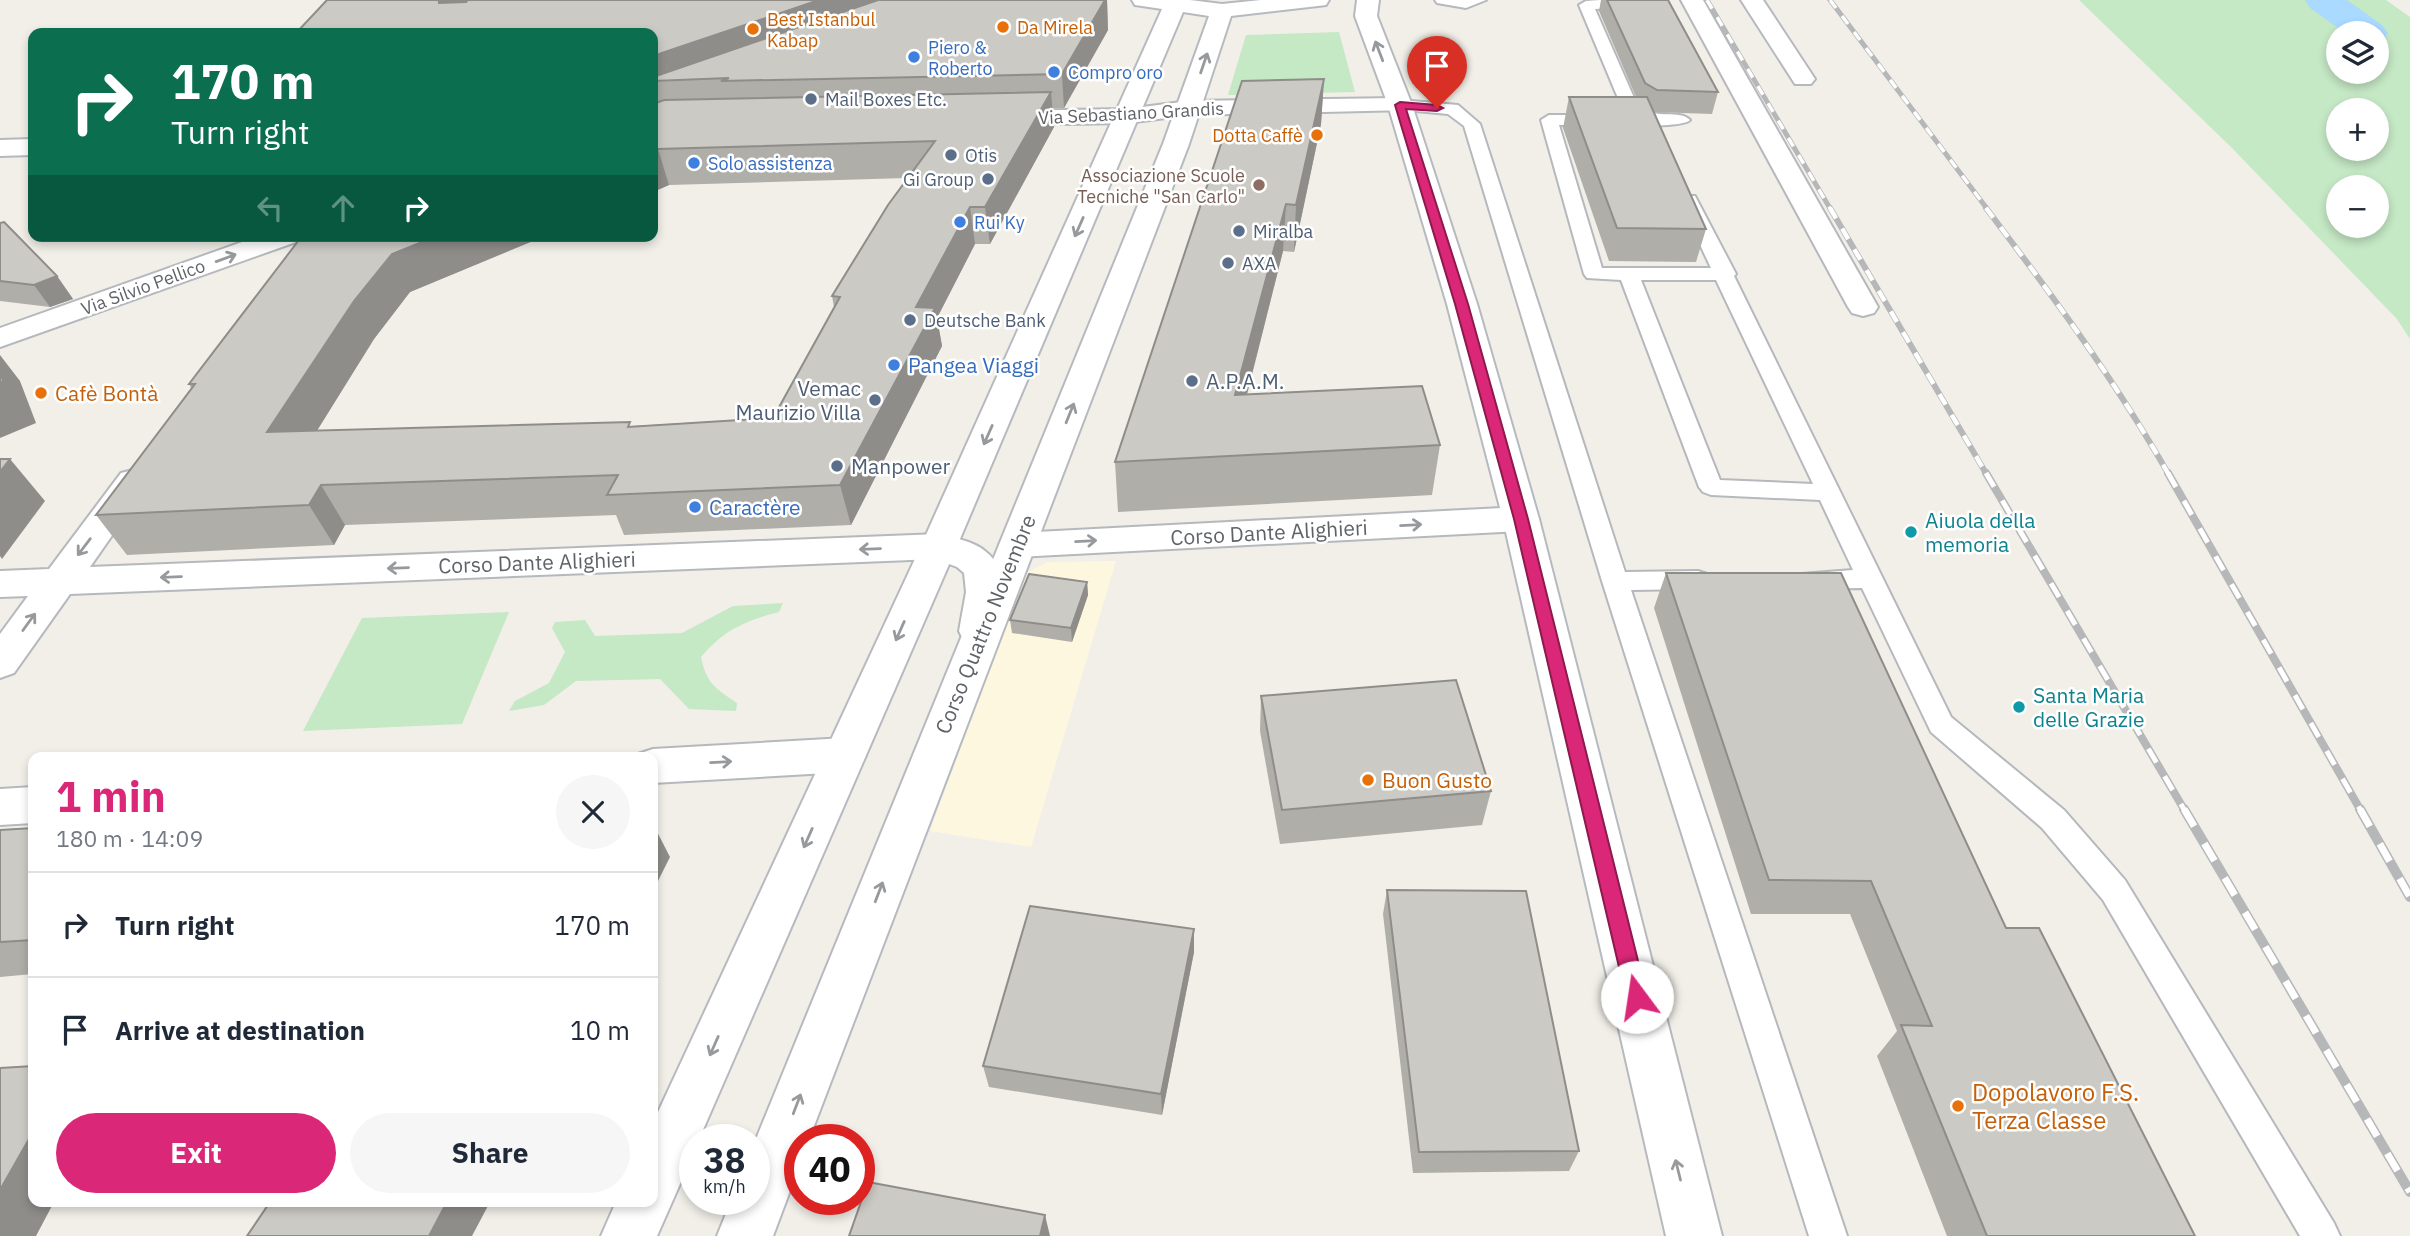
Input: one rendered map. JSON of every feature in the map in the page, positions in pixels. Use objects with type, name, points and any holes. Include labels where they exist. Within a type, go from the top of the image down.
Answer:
[{"type":"street","points":[[1143,0],[1222,11],[1318,0]]},
{"type":"street","points":[[1367,0],[1366,16],[1400,105],[1462,304],[1521,519],[1694,1236]]},
{"type":"street","points":[[1692,0],[1863,307]]},
{"type":"street","points":[[1752,0],[1803,79]]},
{"type":"street","points":[[658,1172],[939,546],[1127,116],[1166,3]]},
{"type":"street","name":"Corso Quattro Novembre","points":[[746,1236],[1189,108],[1222,11]]},
{"type":"street","name":"Via Sebastiano Grandis","points":[[979,119],[1127,116],[1189,108],[1400,105]]},
{"type":"street","points":[[0,148],[28,146]]},
{"type":"street","name":"Via Silvio Pellico","points":[[0,338],[290,250]]},
{"type":"street","points":[[0,663],[150,458]]},
{"type":"street","name":"Corso Dante Alighieri","points":[[1017,545],[1521,519]]},
{"type":"street","name":"Corso Dante Alighieri","points":[[0,584],[939,546],[971,558],[983,573],[986,588],[974,654]]},
{"type":"street","points":[[658,766],[845,755]]},
{"type":"street","points":[[0,807],[28,804]]},
{"type":"street","points":[[629,1236],[642,1207]]},
{"type":"lane","points":[[1443,0],[1466,4],[1479,0]]},
{"type":"lane","points":[[1651,3],[1586,5],[1631,110],[1648,120],[1660,143]]},
{"type":"lane","points":[[1400,105],[1452,109],[1472,124],[1615,581],[1828,1236]]},
{"type":"lane","points":[[1682,120],[1549,120],[1594,274],[1726,274]]},
{"type":"lane","points":[[1678,179],[1941,724],[2053,819],[2114,890],[2321,1236]]},
{"type":"lane","points":[[1629,274],[1711,487],[1829,492]]},
{"type":"lane","points":[[1791,580],[1870,579]]},
{"type":"lane","points":[[1615,581],[1725,580]]},
{"type":"shaded area","points":[[1116,561],[1031,847],[930,831],[1025,574],[1047,562]]},
{"type":"green space","points":[[2079,0],[2386,0],[2410,17],[2410,339],[2397,319],[2231,147]]},
{"type":"green space","points":[[1339,32],[1355,92],[1228,95],[1246,35]]},
{"type":"green space","points":[[783,603],[779,612],[745,623],[727,633],[701,657],[709,679],[737,703],[736,711],[689,709],[660,679],[576,681],[544,705],[509,711],[515,701],[549,683],[565,652],[552,628],[555,622],[585,620],[595,636],[682,633],[733,606]]},
{"type":"green space","points":[[509,612],[462,724],[303,731],[362,618]]},
{"type":"building","points":[[327,0],[439,0],[439,3],[468,0],[819,0],[658,54],[658,28],[301,28]]},
{"type":"building","points":[[878,0],[1105,0],[1062,74],[721,81],[729,78],[658,81],[658,75]]},
{"type":"building","points":[[1607,0],[1668,0],[1718,92],[1657,90],[1645,83]]},
{"type":"building","points":[[1324,79],[1296,205],[1286,204],[1235,395],[1422,386],[1440,445],[1115,462],[1242,81]]},
{"type":"building","points":[[1051,92],[985,207],[970,207],[916,307],[935,308],[840,485],[607,495],[618,475],[321,485],[309,505],[96,515],[195,384],[189,384],[297,242],[422,242],[392,254],[354,301],[267,432],[630,422],[628,427],[773,418],[840,297],[832,296],[888,205],[935,141],[658,149],[658,102]]},
{"type":"building","points":[[1569,97],[1647,97],[1706,229],[1617,228]]},
{"type":"building","points":[[4,222],[57,276],[34,285],[0,281],[0,223]]},
{"type":"building","points":[[0,459],[10,459],[0,472]]},
{"type":"building","points":[[1666,573],[1841,573],[2006,928],[2039,928],[2195,1236],[1987,1236],[1901,1025],[1932,1026],[1871,881],[1769,880]]},
{"type":"building","points":[[1029,574],[1087,582],[1071,628],[1010,620]]},
{"type":"building","points":[[1456,680],[1491,791],[1282,810],[1261,696]]},
{"type":"building","points":[[28,828],[28,940],[0,942],[0,830]]},
{"type":"building","points":[[1387,890],[1526,891],[1579,1151],[1419,1152]]},
{"type":"building","points":[[1030,906],[1194,929],[1161,1094],[983,1066]]},
{"type":"building","points":[[28,1066],[28,1141],[0,1190],[0,1068]]},
{"type":"building","points":[[875,1183],[1045,1215],[1040,1236],[849,1236],[856,1215],[875,1215]]},
{"type":"building","points":[[267,1207],[444,1207],[429,1236],[247,1236]]},
{"type":"waterway","points":[[2323,0],[2352,21]]},
{"type":"railway","points":[[1707,0],[1831,210]]},
{"type":"railway","points":[[1830,0],[1988,210]]},
{"type":"railway","points":[[1830,208],[1987,475]]},
{"type":"railway","points":[[1986,208],[2105,372],[2169,475]]},
{"type":"railway","points":[[1986,473],[2185,811]]},
{"type":"railway","points":[[2168,473],[2361,811]]},
{"type":"railway","points":[[2184,809],[2410,1192]]},
{"type":"railway","points":[[2360,809],[2410,897]]},
{"type":"place","name":"Da Mirela","points":[[1003,27]]},
{"type":"place","name":"Best Istanbul Kabap","points":[[753,29]]},
{"type":"place","name":"Piero & Roberto","points":[[914,57]]},
{"type":"place","name":"Compro oro","points":[[1054,72]]},
{"type":"place","name":"Mail Boxes Etc.","points":[[811,99]]},
{"type":"place","name":"Dotta Caffè","points":[[1317,135]]},
{"type":"place","name":"Otis","points":[[951,155]]},
{"type":"place","name":"Solo assistenza","points":[[694,163]]},
{"type":"place","name":"Gi Group","points":[[988,179]]},
{"type":"place","name":"Associazione Scuole Tecniche \"San Carlo\"","points":[[1259,185]]},
{"type":"place","name":"Rui Ky","points":[[960,222]]},
{"type":"place","name":"Miralba","points":[[1239,231]]},
{"type":"place","name":"AXA","points":[[1228,263]]},
{"type":"place","name":"Deutsche Bank","points":[[910,320]]},
{"type":"place","name":"Pangea Viaggi","points":[[894,365]]},
{"type":"place","name":"A.P.A.M.","points":[[1192,381]]},
{"type":"place","name":"Cafè Bontà","points":[[41,393]]},
{"type":"place","name":"Vemac Maurizio Villa","points":[[875,400]]},
{"type":"place","name":"Manpower","points":[[837,466]]},
{"type":"place","name":"Caractère","points":[[695,507]]},
{"type":"place","name":"Aiuola della memoria","points":[[1911,532]]},
{"type":"place","name":"Santa Maria delle Grazie","points":[[2019,707]]},
{"type":"place","name":"Buon Gusto","points":[[1368,780]]},
{"type":"place","name":"Dopolavoro F.S. Terza Classe","points":[[1958,1106]]},
{"type":"route","points":[[1437,108],[1400,105],[1462,304],[1521,519],[1637,997]]}]
